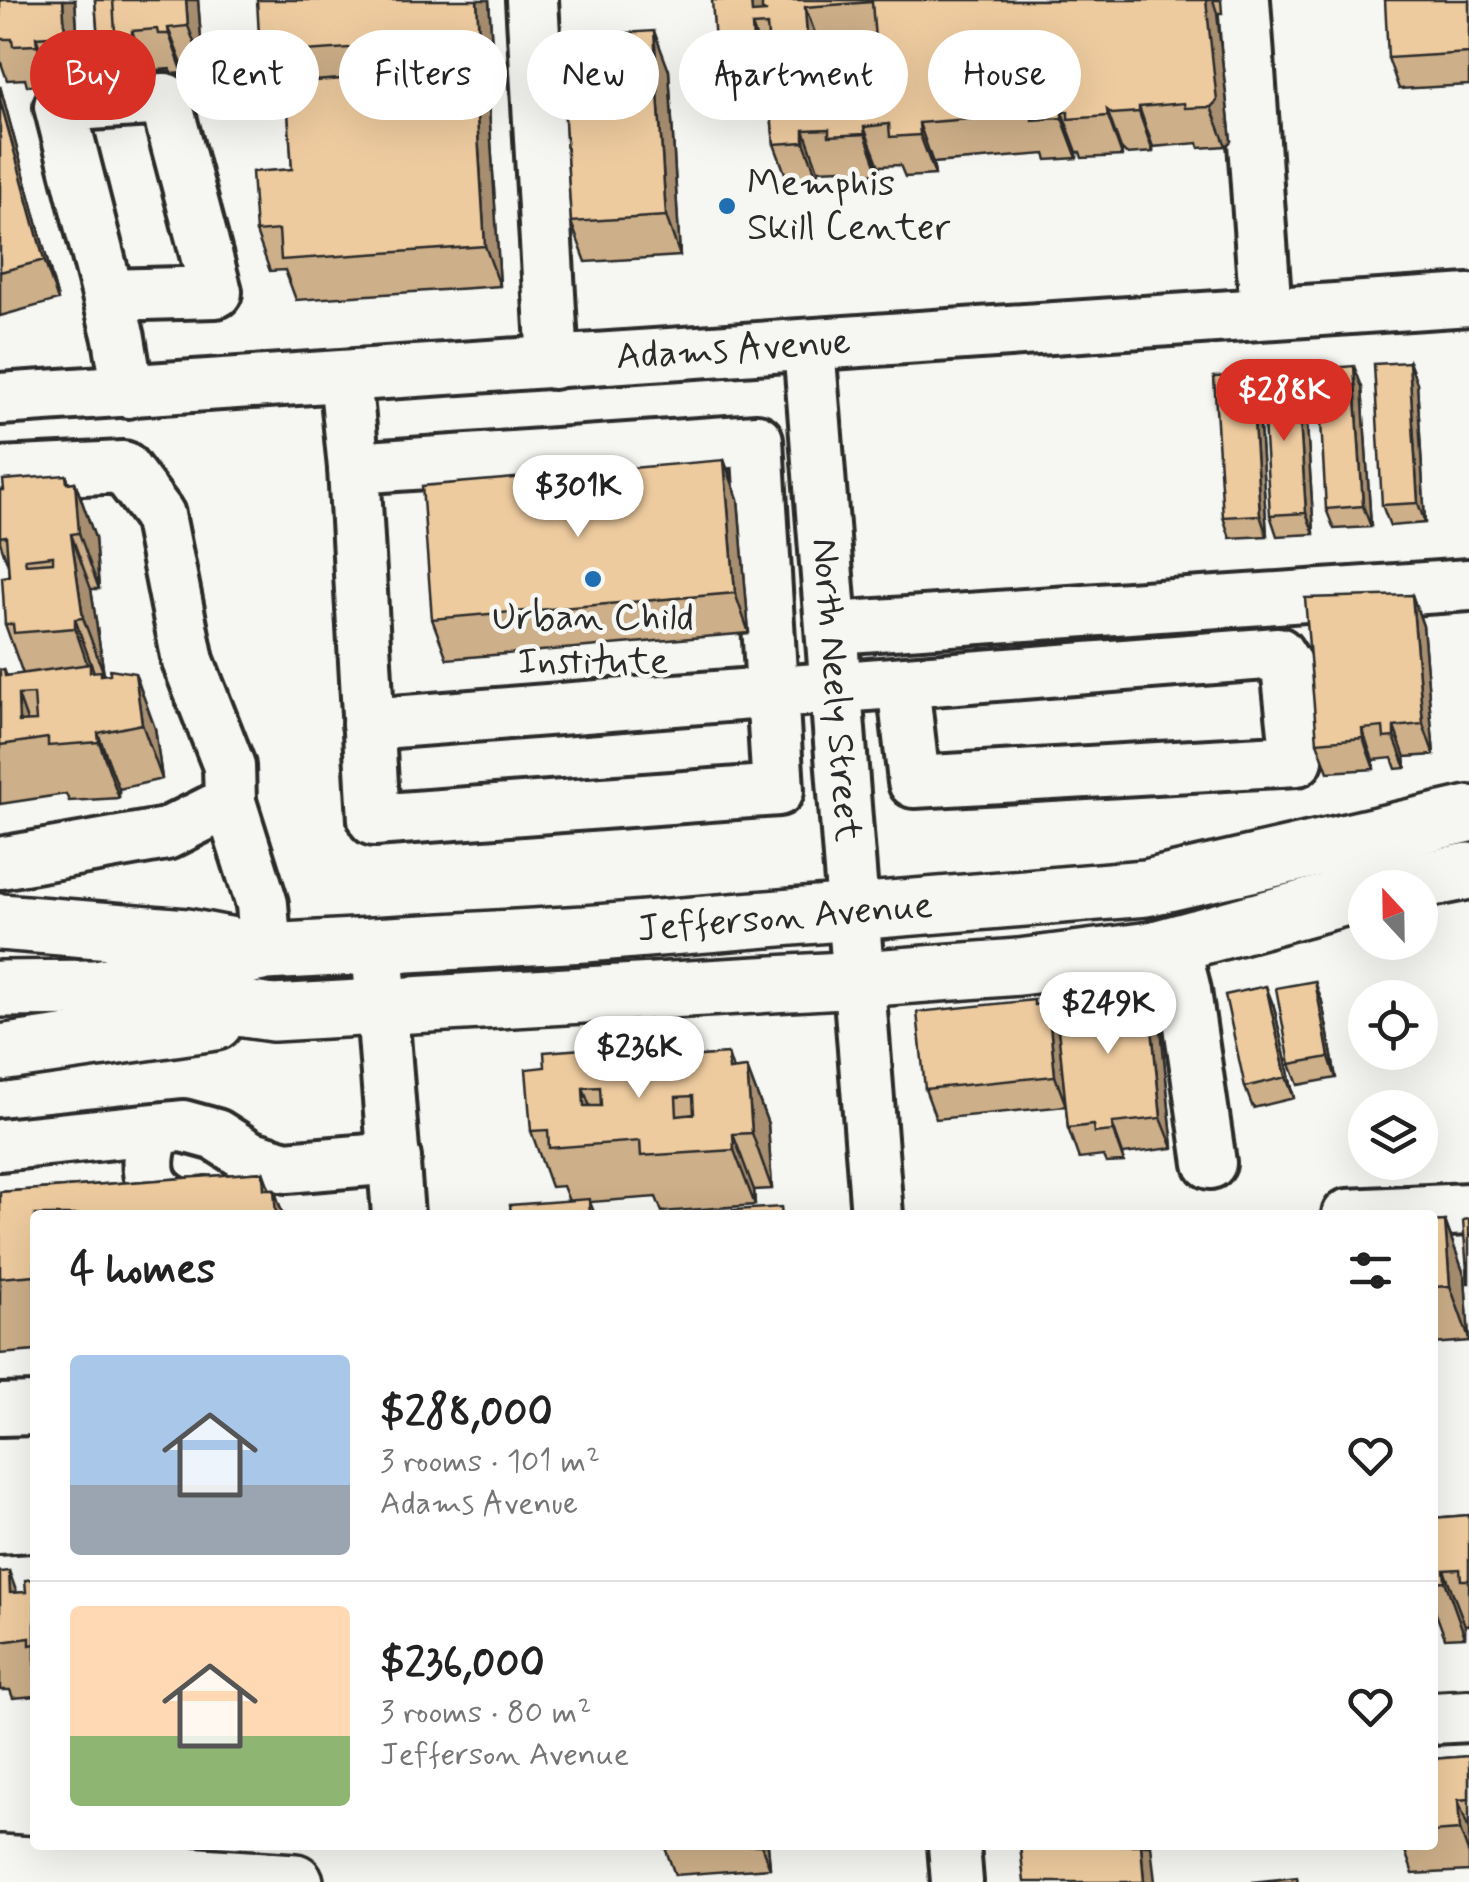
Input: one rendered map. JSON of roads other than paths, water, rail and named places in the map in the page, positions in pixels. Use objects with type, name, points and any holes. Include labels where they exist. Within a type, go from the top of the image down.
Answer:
[{"type":"main road","name":"Jefferson Avenue","points":[[98,988],[266,952],[1146,888],[1469,814]]},
{"type":"main road","points":[[1438,877],[1469,871]]},
{"type":"main road","name":"Jefferson Avenue","points":[[0,990],[98,988],[272,1014],[860,979],[1019,967],[1174,944],[1348,897]]},
{"type":"main road","points":[[0,922],[186,937],[266,952]]},
{"type":"main road","points":[[0,1053],[272,1014]]},
{"type":"main road","points":[[0,1864],[295,1882]]},
{"type":"street","points":[[532,0],[552,364]]},
{"type":"street","points":[[1244,0],[1266,313]]},
{"type":"street","points":[[108,295],[128,392]]},
{"type":"street","name":"Adams Avenue","points":[[0,399],[1469,300]]},
{"type":"street","name":"North Neely Street","points":[[809,346],[877,1210]]},
{"type":"street","points":[[345,377],[354,468],[374,820],[778,790],[757,440],[354,468]]},
{"type":"street","points":[[0,473],[123,467],[159,514],[188,661],[229,766],[230,802],[262,904],[266,952]]},
{"type":"street","points":[[832,628],[1468,595]]},
{"type":"street","points":[[368,724],[837,688],[903,682],[1278,653],[1287,667],[1296,760],[914,782],[903,682]]},
{"type":"street","points":[[0,864],[166,834],[230,802]]},
{"type":"street","points":[[1174,944],[1186,991],[1210,1163]]},
{"type":"street","points":[[378,946],[398,1210]]},
{"type":"street","points":[[0,1145],[155,1132],[183,1126],[286,1168],[395,1158]]},
{"type":"street","points":[[155,1132],[147,1156],[154,1189],[166,1201],[192,1210],[228,1187],[233,1173],[230,1144]]},
{"type":"street","points":[[1434,1210],[1469,1208]]},
{"type":"street","points":[[0,1410],[30,1408]]},
{"type":"street","points":[[0,1582],[30,1580]]},
{"type":"street","points":[[1438,1718],[1469,1716]]},
{"type":"street","points":[[954,1850],[957,1882]]},
{"type":"place","name":"Memphis Skill Center","points":[[727,206]]},
{"type":"place","name":"Urban Child Institute","points":[[593,579]]}]
